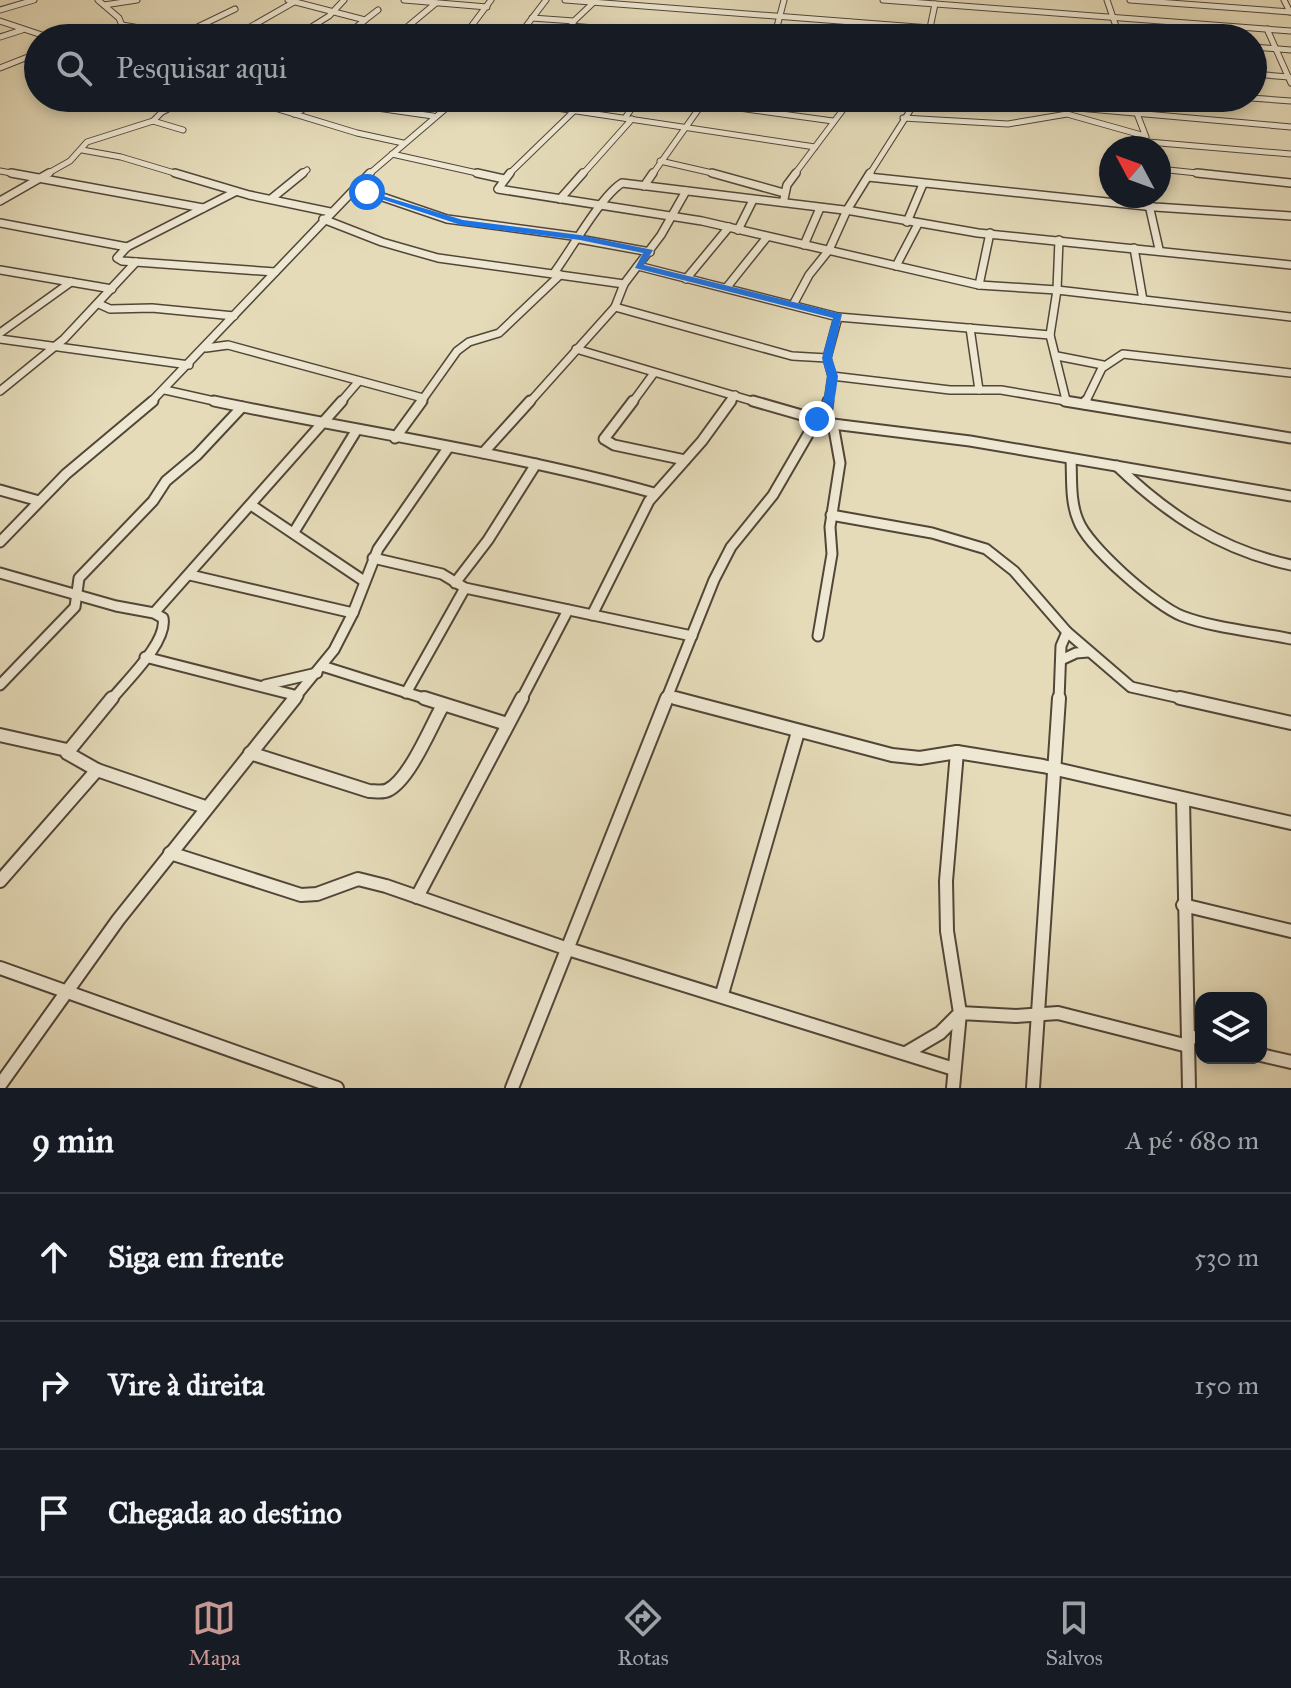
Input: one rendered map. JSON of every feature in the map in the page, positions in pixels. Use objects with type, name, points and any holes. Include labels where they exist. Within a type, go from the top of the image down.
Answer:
[{"type":"street","points":[[0,10],[34,0]]},
{"type":"street","points":[[101,2],[118,4],[137,0]]},
{"type":"street","points":[[314,24],[344,0]]},
{"type":"street","points":[[404,0],[487,7]]},
{"type":"street","points":[[473,24],[491,0]]},
{"type":"street","points":[[528,24],[546,0]]},
{"type":"street","points":[[565,0],[878,24]]},
{"type":"street","points":[[779,24],[779,10],[784,0]]},
{"type":"street","points":[[883,0],[972,4],[1203,24]]},
{"type":"street","points":[[1130,0],[1290,12]]},
{"type":"street","points":[[1284,0],[1290,12]]},
{"type":"street","points":[[254,24],[291,1],[365,20]]},
{"type":"street","points":[[1111,1],[1116,24]]},
{"type":"street","points":[[101,2],[121,24]]},
{"type":"street","points":[[573,23],[599,2]]},
{"type":"street","points":[[411,24],[436,3]]},
{"type":"street","points":[[111,10],[118,4]]},
{"type":"street","points":[[931,24],[935,4]]},
{"type":"street","points":[[204,24],[235,9]]},
{"type":"street","points":[[360,24],[378,10]]},
{"type":"street","points":[[532,18],[582,24]]},
{"type":"street","points":[[0,21],[22,30]]},
{"type":"street","points":[[1290,79],[1267,29],[1291,31]]},
{"type":"street","points":[[0,39],[22,30]]},
{"type":"street","points":[[1267,48],[1291,50]]},
{"type":"street","points":[[0,68],[24,58]]},
{"type":"street","points":[[0,62],[10,64]]},
{"type":"street","points":[[1267,76],[1290,79]]},
{"type":"street","points":[[1267,99],[1290,101]]},
{"type":"street","points":[[0,201],[82,150],[87,142],[153,121],[162,112]]},
{"type":"street","points":[[288,112],[403,143]]},
{"type":"street","points":[[294,114],[298,112]]},
{"type":"street","points":[[405,112],[433,116]]},
{"type":"street","points":[[0,542],[93,449],[165,390],[274,278],[275,272],[323,219],[439,112]]},
{"type":"street","points":[[573,112],[535,146],[498,189],[729,227],[979,285],[1057,290],[1291,317]]},
{"type":"street","points":[[588,112],[815,147]]},
{"type":"street","points":[[560,199],[631,112]]},
{"type":"street","points":[[644,186],[697,112]]},
{"type":"street","points":[[770,112],[833,121]]},
{"type":"street","points":[[817,119],[818,112]]},
{"type":"street","points":[[785,203],[787,185],[840,112]]},
{"type":"street","points":[[794,303],[809,275],[829,250],[847,210],[908,112]]},
{"type":"street","points":[[1125,112],[1291,127]]},
{"type":"street","points":[[1136,113],[1145,136]]},
{"type":"street","points":[[903,118],[1008,124],[1067,114],[1104,122],[1134,136]]},
{"type":"street","points":[[1139,122],[1154,116]]},
{"type":"street","points":[[153,121],[183,130]]},
{"type":"street","points":[[1171,144],[1291,154]]},
{"type":"street","points":[[82,150],[120,155],[129,161],[235,192],[330,212]]},
{"type":"street","points":[[392,154],[504,179]]},
{"type":"street","points":[[660,161],[760,184],[784,193]]},
{"type":"street","points":[[271,199],[307,170]]},
{"type":"street","points":[[1171,170],[1291,183]]},
{"type":"street","points":[[0,171],[203,208]]},
{"type":"street","points":[[868,177],[1099,201]]},
{"type":"street","points":[[395,438],[462,346],[499,333],[557,274],[600,205],[617,184],[847,210],[918,224],[990,233],[1291,265]]},
{"type":"street","points":[[907,222],[923,184]]},
{"type":"street","points":[[356,188],[447,219],[579,238],[650,252]]},
{"type":"street","points":[[483,453],[615,307],[624,284],[650,252],[686,191]]},
{"type":"street","points":[[235,192],[127,247],[117,258],[275,272]]},
{"type":"street","points":[[738,230],[753,200]]},
{"type":"street","points":[[1171,207],[1291,216]]},
{"type":"street","points":[[804,245],[820,208]]},
{"type":"street","points":[[1152,208],[1159,249]]},
{"type":"street","points":[[323,219],[438,258],[624,284]]},
{"type":"street","points":[[0,223],[127,247]]},
{"type":"street","points":[[896,266],[918,224]]},
{"type":"street","points":[[686,279],[729,227]]},
{"type":"street","points":[[979,285],[990,233]]},
{"type":"street","points":[[727,287],[767,237]]},
{"type":"street","points":[[1059,240],[1057,290],[1050,335],[1066,400]]},
{"type":"street","points":[[1134,248],[1143,300]]},
{"type":"street","points":[[0,391],[53,349],[136,262]]},
{"type":"street","points":[[638,266],[794,303],[838,317],[1050,335]]},
{"type":"street","points":[[1,270],[112,289]]},
{"type":"street","points":[[0,336],[71,282]]},
{"type":"street","points":[[99,304],[110,309],[152,308],[234,316]]},
{"type":"street","points":[[615,307],[792,356],[827,358]]},
{"type":"street","points":[[512,1088],[714,580],[731,547],[773,495],[817,419],[827,408],[832,376],[827,358],[838,317]]},
{"type":"street","points":[[970,328],[979,390]]},
{"type":"street","points":[[222,331],[228,345]]},
{"type":"street","points":[[0,336],[53,349],[126,355],[189,365]]},
{"type":"street","points":[[206,348],[228,345],[423,398]]},
{"type":"street","points":[[576,349],[833,424],[970,441],[1291,496]]},
{"type":"street","points":[[1085,404],[1093,378],[1103,365],[1116,356],[1131,354],[1291,373]]},
{"type":"street","points":[[1057,356],[1103,365]]},
{"type":"street","points":[[167,362],[173,381]]},
{"type":"street","points":[[654,373],[604,439],[614,445],[685,460]]},
{"type":"street","points":[[832,376],[1066,400],[1291,438]]},
{"type":"street","points":[[154,613],[359,381]]},
{"type":"street","points":[[165,390],[356,431],[594,475],[654,493]]},
{"type":"street","points":[[592,615],[654,493],[685,460],[735,395]]},
{"type":"street","points":[[0,685],[75,607],[79,578],[153,501],[158,487],[186,466],[242,407]]},
{"type":"street","points":[[818,636],[832,554],[831,515],[840,463],[833,424]]},
{"type":"street","points":[[294,532],[356,431]]},
{"type":"street","points":[[0,1085],[205,807],[319,669],[353,613],[373,558],[448,448]]},
{"type":"street","points":[[1071,459],[1073,496],[1079,524],[1121,569],[1165,608],[1191,619],[1291,639]]},
{"type":"street","points":[[406,693],[460,586],[509,502],[536,464]]},
{"type":"street","points":[[1117,466],[1177,517],[1219,545],[1247,557],[1291,565]]},
{"type":"street","points":[[0,490],[39,501]]},
{"type":"street","points":[[251,505],[364,581]]},
{"type":"street","points":[[831,515],[918,530],[986,549],[1014,571],[1067,632],[1119,679],[1139,690],[1291,723]]},
{"type":"street","points":[[373,558],[442,574],[460,586],[692,636]]},
{"type":"street","points":[[0,573],[75,595],[154,613],[163,618],[165,627],[145,657],[67,750]]},
{"type":"street","points":[[190,575],[353,613]]},
{"type":"street","points":[[417,897],[568,610]]},
{"type":"street","points":[[1033,1088],[1036,1013],[1058,769],[1062,639],[1067,632]]},
{"type":"street","points":[[1061,660],[1076,653],[1088,652]]},
{"type":"street","points":[[145,657],[298,696]]},
{"type":"street","points":[[258,686],[319,669],[507,724]]},
{"type":"street","points":[[667,696],[892,755],[920,758],[957,752],[1058,769],[1291,823]]},
{"type":"street","points":[[250,753],[369,791],[383,792],[390,789],[403,773],[443,705]]},
{"type":"street","points":[[722,994],[798,732]]},
{"type":"street","points":[[0,735],[67,750],[72,758],[97,770],[205,807]]},
{"type":"street","points":[[953,1088],[960,1013],[947,931],[946,881],[957,752]]},
{"type":"street","points":[[0,881],[97,770]]},
{"type":"street","points":[[1183,799],[1183,905],[1193,1040],[1189,1088]]},
{"type":"street","points":[[170,853],[301,895],[317,894],[358,879],[568,949],[722,994],[954,1069]]},
{"type":"street","points":[[1183,905],[1291,931]]},
{"type":"street","points":[[0,968],[337,1088]]},
{"type":"street","points":[[906,1053],[940,1033],[960,1013],[1077,1016],[1193,1040]]},
{"type":"street","points":[[1267,1056],[1291,1062]]},
{"type":"route","points":[[367,192],[461,222],[580,237],[650,252],[638,266],[794,303],[838,317],[827,358],[832,376],[831,391],[827,408],[817,419]]}]
